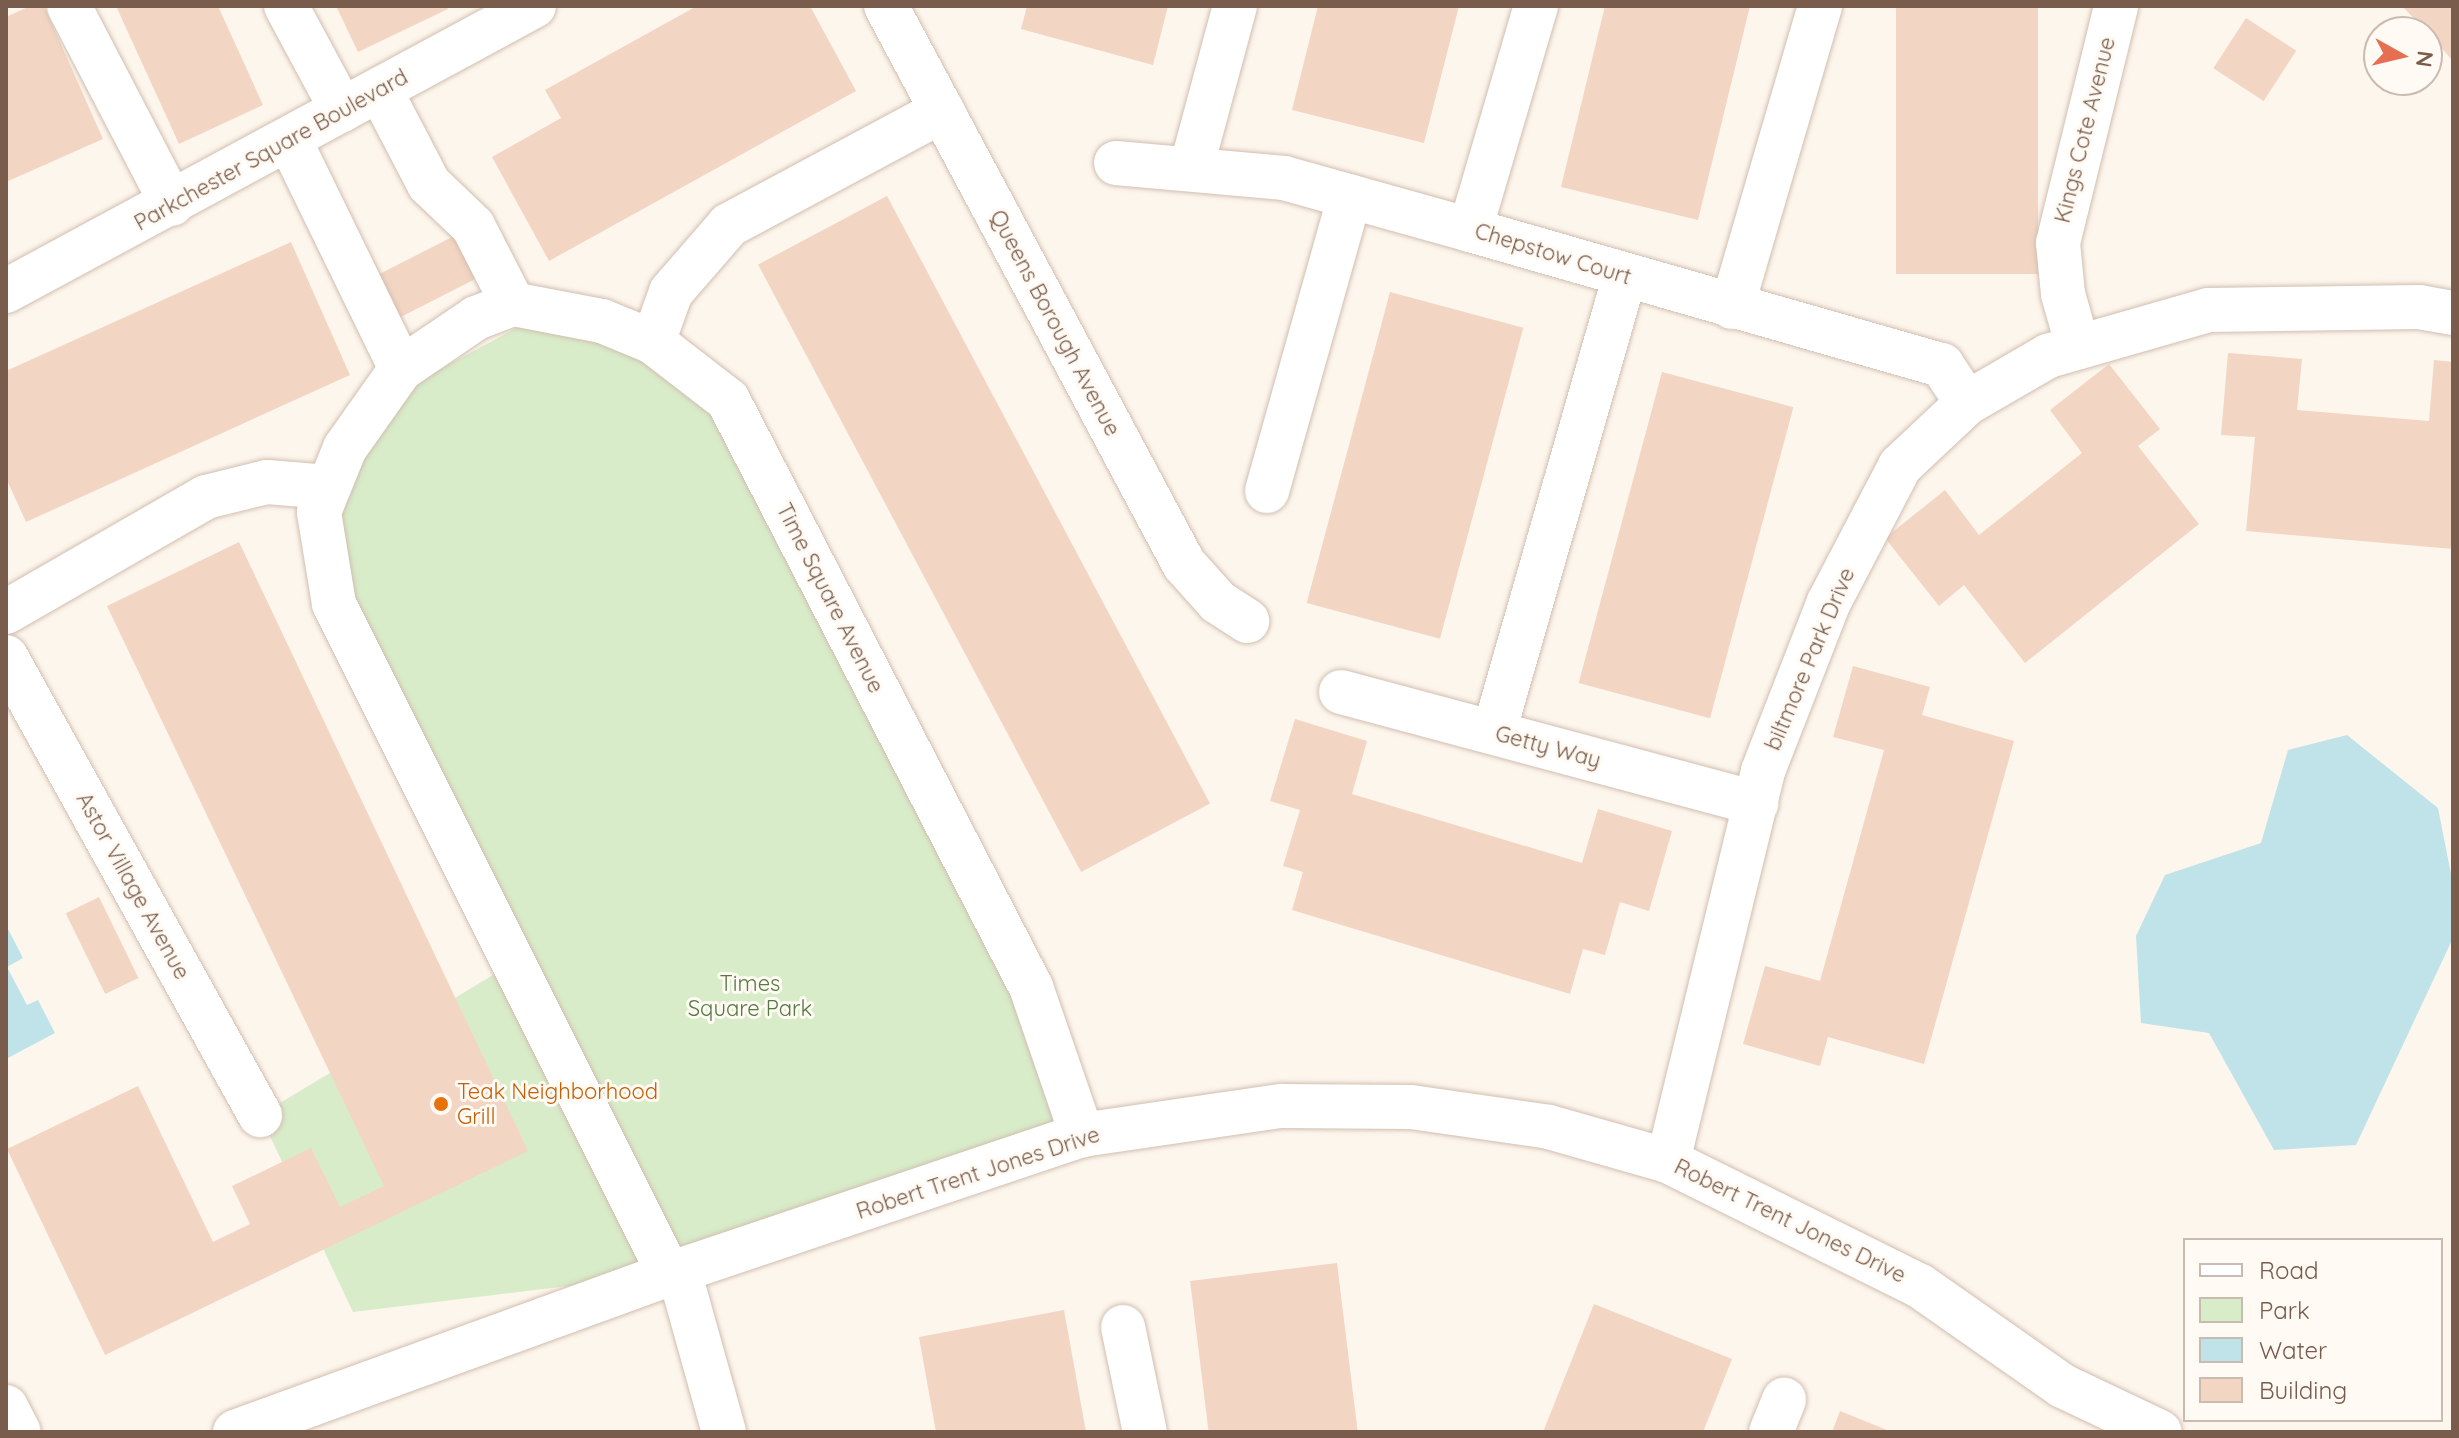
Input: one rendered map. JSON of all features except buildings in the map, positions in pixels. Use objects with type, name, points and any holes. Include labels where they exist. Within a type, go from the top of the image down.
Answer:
[{"type":"street","points":[[69,6],[172,204]]},
{"type":"street","points":[[286,6],[342,110]]},
{"type":"street","name":"Parkchester Square Boulevard","points":[[6,291],[380,90],[488,17],[534,6]]},
{"type":"street","name":"Queens Borough Avenue","points":[[886,6],[1184,564],[1218,602],[1247,621]]},
{"type":"street","points":[[1191,169],[1235,6]]},
{"type":"street","points":[[1470,230],[1536,6]]},
{"type":"street","points":[[1732,307],[1820,6]]},
{"type":"street","name":"Kings Cote Avenue","points":[[2078,347],[2063,294],[2058,243],[2116,6]]},
{"type":"street","points":[[380,90],[429,184],[473,226],[513,304],[476,318],[401,369],[345,448],[319,512],[334,604],[674,1273],[724,1432]]},
{"type":"street","points":[[653,342],[671,292],[729,225],[942,111]]},
{"type":"street","points":[[289,139],[401,369]]},
{"type":"street","name":"Chepstow Court","points":[[1116,163],[1284,178],[1350,196],[1942,365],[1967,403]]},
{"type":"street","points":[[1267,491],[1350,196]]},
{"type":"street","points":[[1494,732],[1625,276]]},
{"type":"street","name":"Time Square Avenue","points":[[513,304],[602,321],[653,342],[728,400],[1031,987],[1082,1135]]},
{"type":"street","name":"biltmore Park Drive","points":[[1668,1161],[1756,803],[1829,602],[1900,466],[1967,403],[2048,356],[2208,310],[2419,307],[2453,313]]},
{"type":"street","points":[[6,612],[206,497],[267,482],[329,487]]},
{"type":"street","name":"Astor Village Avenue","points":[[6,657],[260,1115]]},
{"type":"street","name":"Getty Way","points":[[1341,692],[1756,803]]},
{"type":"street","name":"Robert Trent Jones Drive","points":[[235,1432],[674,1273],[1082,1135],[1282,1106],[1411,1107],[1549,1127],[1668,1161],[1920,1286],[2063,1386],[2160,1432]]},
{"type":"street","points":[[1123,1327],[1145,1432]]},
{"type":"street","points":[[6,1407],[19,1432]]},
{"type":"green space","name":"Times Square Park","points":[[552,309],[728,400],[1082,1135],[669,1274],[353,1312],[260,1115],[513,963],[334,604],[319,512],[405,388]]},
{"type":"water","points":[[2347,735],[2438,808],[2452,879],[2453,938],[2356,1145],[2274,1150],[2209,1033],[2141,1023],[2136,936],[2165,875],[2261,843],[2288,750]]},
{"type":"water","points":[[6,925],[23,958],[7,967],[27,1005],[38,1000],[55,1033],[6,1059]]},
{"type":"place","name":"Teak Neighborhood Grill","points":[[441,1104]]}]
